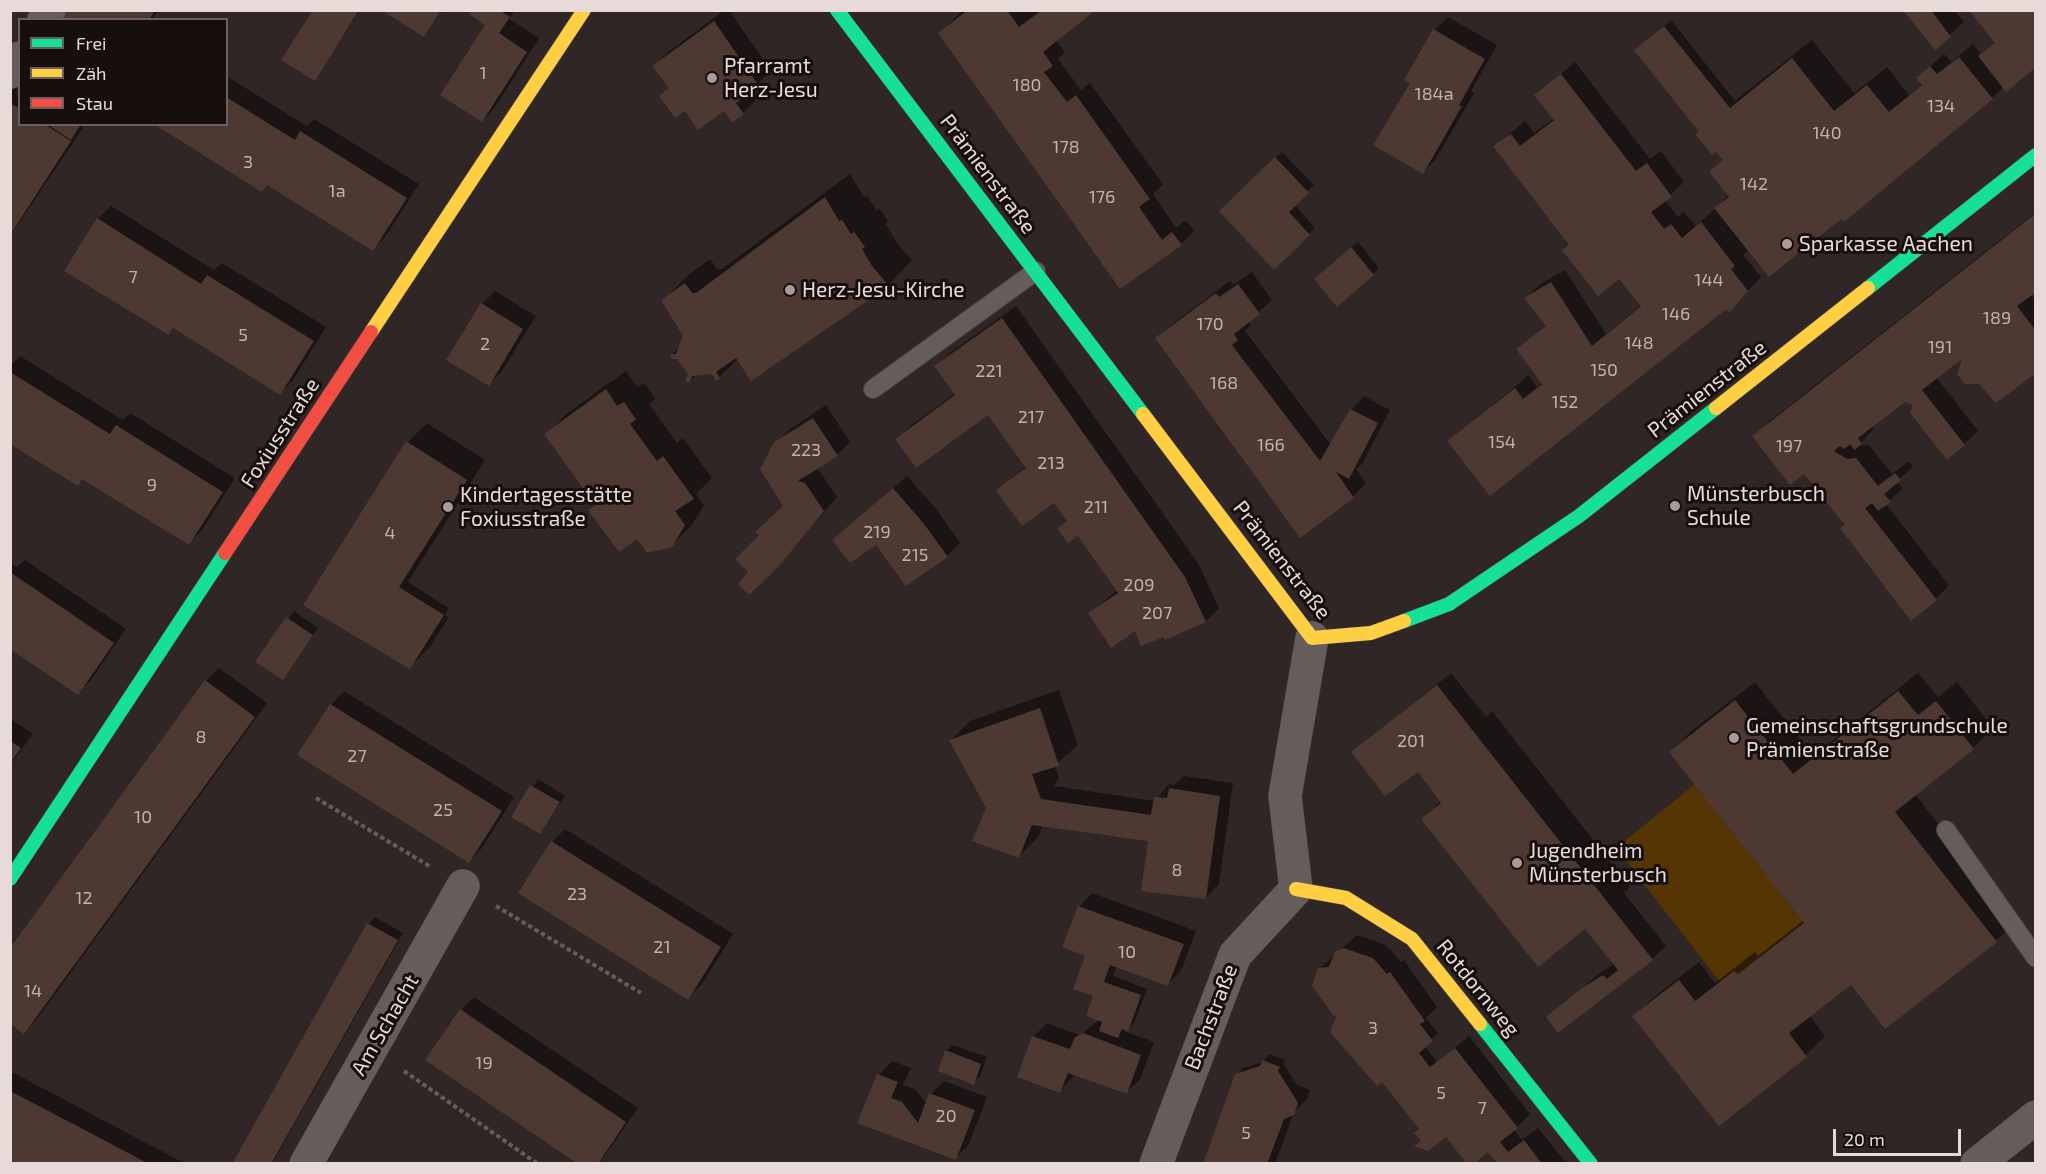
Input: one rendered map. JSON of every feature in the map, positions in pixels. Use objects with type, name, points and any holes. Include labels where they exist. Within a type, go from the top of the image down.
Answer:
[{"type":"street","name":"Foxiusstraße","points":[[10,879],[584,10]]},
{"type":"street","name":"Prämienstraße","points":[[837,10],[1312,638],[1371,633],[1449,604],[1579,516],[2036,155]]},
{"type":"street","points":[[1296,889],[1285,796],[1312,638]]},
{"type":"street","name":"Am Schacht","points":[[306,1164],[463,886]]},
{"type":"street","name":"Bachstraße","points":[[1156,1164],[1235,954],[1296,889]]},
{"type":"street","name":"Rotdornweg","points":[[1296,889],[1346,898],[1412,939],[1591,1164]]},
{"type":"street","points":[[1977,1164],[2036,1117]]},
{"type":"lane","points":[[873,389],[1036,271]]},
{"type":"lane","points":[[1946,830],[2036,958]]},
{"type":"path","points":[[371,1049],[538,1164]]},
{"type":"shaded area","points":[[1695,784],[1804,923],[1738,974],[1734,971],[1720,982],[1616,848]]},
{"type":"building","points":[[60,10],[155,10],[150,18],[55,18]]},
{"type":"building","points":[[313,10],[359,10],[315,81],[281,60]]},
{"type":"building","points":[[381,10],[441,10],[424,37]]},
{"type":"building","points":[[471,10],[499,10],[510,17],[499,33],[527,52],[482,122],[440,95],[485,25],[469,14]]},
{"type":"building","points":[[968,10],[1007,10],[1019,27],[1042,10],[1096,10],[1043,52],[1053,66],[1044,72],[1067,102],[1076,95],[1150,199],[1139,207],[1162,240],[1172,232],[1182,245],[1120,289],[938,33]]},
{"type":"building","points":[[1903,10],[1931,10],[1951,37],[1935,50]]},
{"type":"building","points":[[1969,10],[2036,10],[2036,67],[2006,92],[1978,56],[1995,43]]},
{"type":"building","points":[[714,21],[759,86],[736,103],[744,114],[732,123],[724,111],[698,130],[685,111],[675,118],[659,96],[669,88],[652,66]]},
{"type":"building","points":[[1664,26],[1730,108],[1792,58],[1834,111],[1867,85],[1889,112],[1922,85],[1916,78],[1930,66],[1937,74],[1959,57],[1993,99],[1845,221],[1840,220],[1769,277],[1714,208],[1729,197],[1709,172],[1723,160],[1716,152],[1712,155],[1695,134],[1699,132],[1634,50]]},
{"type":"building","points":[[1433,29],[1485,59],[1459,105],[1462,106],[1423,174],[1373,145],[1410,83],[1404,80]]},
{"type":"building","points":[[1561,74],[1636,171],[1647,163],[1672,197],[1651,212],[1664,229],[1671,224],[1682,238],[1701,222],[1735,266],[1731,269],[1748,291],[1730,312],[1725,310],[1490,496],[1447,441],[1515,388],[1523,399],[1542,384],[1516,349],[1546,326],[1524,298],[1551,282],[1592,346],[1641,306],[1619,279],[1598,296],[1562,250],[1569,245],[1493,146],[1511,134],[1520,146],[1554,120],[1534,95]]},
{"type":"building","points":[[228,98],[295,140],[300,131],[407,198],[373,251],[267,185],[262,192],[157,126],[228,126]]},
{"type":"building","points":[[10,103],[18,108],[18,126],[47,126],[71,141],[10,235]]},
{"type":"building","points":[[50,126],[80,126],[71,140]]},
{"type":"building","points":[[1275,157],[1309,193],[1289,212],[1310,235],[1274,270],[1219,211]]},
{"type":"building","name":"Herz-Jesu-Kirche","points":[[825,197],[839,221],[842,220],[851,234],[854,232],[865,247],[862,249],[872,266],[889,286],[751,381],[736,358],[716,372],[720,378],[716,381],[712,374],[692,376],[690,382],[685,382],[688,374],[677,359],[671,359],[671,354],[676,354],[683,336],[661,300],[685,283],[692,293],[696,293]]},
{"type":"building","points":[[2036,213],[2036,292],[2017,306],[2036,331],[2036,373],[1996,403],[1979,384],[1965,384],[1957,374],[1962,359],[1922,390],[1965,445],[1947,460],[1910,413],[1913,405],[1905,402],[1858,438],[1862,444],[1854,450],[1850,444],[1844,449],[1840,446],[1834,451],[1847,459],[1856,458],[1878,486],[1895,473],[1901,480],[1884,494],[1891,502],[1878,511],[1872,503],[1865,508],[1937,600],[1911,621],[1840,528],[1845,525],[1804,474],[1790,485],[1752,436]]},
{"type":"building","points":[[97,218],[201,284],[207,275],[314,341],[280,395],[173,328],[169,335],[64,271]]},
{"type":"building","points":[[1351,247],[1374,275],[1337,307],[1314,279]]},
{"type":"building","points":[[1238,284],[1260,314],[1234,334],[1238,340],[1232,345],[1320,461],[1350,409],[1378,423],[1349,479],[1336,472],[1354,498],[1300,538],[1155,338],[1216,293],[1219,297]]},
{"type":"building","points":[[481,303],[523,329],[489,386],[446,360]]},
{"type":"building","points":[[1002,318],[1185,577],[1206,622],[1165,640],[1164,637],[1141,646],[1135,631],[1111,648],[1088,613],[1118,593],[1078,536],[1068,543],[1057,529],[1067,521],[1054,503],[1022,526],[996,490],[1026,468],[988,415],[916,468],[895,439],[955,395],[934,366]]},
{"type":"building","points":[[10,372],[110,434],[116,425],[223,492],[189,545],[82,479],[78,486],[10,444]]},
{"type":"building","points":[[606,389],[617,406],[624,402],[636,419],[630,424],[657,461],[663,456],[694,499],[675,511],[685,525],[672,547],[647,553],[637,539],[619,552],[588,510],[595,505],[544,434]]},
{"type":"building","points":[[813,418],[838,456],[798,481],[805,483],[824,511],[779,566],[749,595],[738,584],[748,572],[735,559],[759,535],[755,532],[783,506],[760,469],[774,442]]},
{"type":"building","points":[[406,441],[467,480],[399,587],[444,615],[410,669],[303,605]]},
{"type":"building","points":[[893,488],[924,524],[948,557],[906,586],[876,545],[850,563],[832,540]]},
{"type":"building","points":[[10,572],[114,643],[78,695],[10,649]]},
{"type":"building","points":[[286,617],[313,635],[283,680],[255,662]]},
{"type":"building","points":[[205,680],[255,717],[24,1034],[10,1024],[10,948]]},
{"type":"building","name":"Jugendheim Münsterbusch","points":[[1437,685],[1653,960],[1558,1033],[1546,1017],[1582,988],[1603,975],[1607,979],[1618,970],[1585,929],[1538,967],[1421,819],[1441,803],[1418,772],[1385,796],[1351,752]]},
{"type":"building","points":[[1898,691],[1918,715],[1936,701],[1974,749],[1895,812],[1997,942],[1885,1029],[1851,985],[1789,1033],[1807,1057],[1719,1126],[1632,1016],[1679,980],[1695,1001],[1734,971],[1738,974],[1804,923],[1669,752],[1735,700],[1793,774]]},
{"type":"building","points":[[330,704],[502,811],[469,863],[297,755]]},
{"type":"building","points":[[1040,708],[1059,766],[1032,774],[1041,799],[1151,815],[1154,797],[1167,798],[1169,788],[1220,796],[1206,899],[1141,891],[1148,841],[1032,825],[1019,858],[972,841],[986,808],[949,740]]},
{"type":"building","points":[[10,741],[21,748],[10,763]]},
{"type":"building","points":[[530,785],[560,802],[540,834],[511,817]]},
{"type":"building","points":[[551,841],[721,947],[688,1000],[518,893]]},
{"type":"building","points":[[1078,906],[1184,944],[1168,986],[1110,965],[1104,982],[1141,995],[1128,1032],[1122,1029],[1118,1038],[1099,1031],[1102,1022],[1086,1016],[1093,996],[1073,989],[1085,956],[1062,947]]},
{"type":"building","points":[[367,923],[398,940],[271,1164],[232,1164]]},
{"type":"building","points":[[1343,948],[1373,958],[1387,974],[1390,972],[1425,1021],[1420,1024],[1433,1041],[1419,1053],[1430,1067],[1455,1048],[1518,1128],[1500,1142],[1508,1152],[1524,1140],[1542,1164],[1494,1164],[1496,1162],[1488,1152],[1474,1164],[1467,1164],[1446,1137],[1428,1151],[1414,1146],[1421,1141],[1414,1133],[1419,1129],[1382,1082],[1377,1086],[1330,1032],[1337,1015],[1334,1016],[1312,986],[1318,968],[1329,967],[1335,952]]},
{"type":"building","points":[[460,1009],[626,1122],[598,1164],[578,1164],[425,1060]]},
{"type":"building","points":[[1083,1033],[1141,1055],[1127,1094],[1068,1073],[1060,1093],[1017,1077],[1032,1036],[1070,1049],[1075,1037]]},
{"type":"building","points":[[945,1050],[981,1064],[974,1085],[938,1071]]},
{"type":"building","points":[[1262,1060],[1280,1067],[1278,1071],[1298,1103],[1294,1115],[1284,1119],[1267,1164],[1203,1164],[1235,1074],[1260,1066]]},
{"type":"building","points":[[877,1074],[898,1082],[891,1098],[902,1102],[918,1123],[929,1093],[975,1110],[956,1160],[857,1123]]},
{"type":"building","points":[[10,1091],[149,1164],[17,1164],[10,1160]]},
{"type":"traffic: fast","points":[[837,10],[1143,414]]},
{"type":"traffic: fast","points":[[1868,288],[2036,155]]},
{"type":"traffic: fast","points":[[1404,621],[1449,604],[1579,516],[1716,408]]},
{"type":"traffic: fast","points":[[10,879],[225,553]]},
{"type":"traffic: fast","points":[[1480,1024],[1591,1164]]},
{"type":"traffic: slow","points":[[371,332],[584,10]]},
{"type":"traffic: slow","points":[[1716,408],[1868,288]]},
{"type":"traffic: slow","points":[[1143,414],[1312,638],[1371,633],[1404,621]]},
{"type":"traffic: slow","points":[[1296,889],[1346,898],[1412,939],[1480,1024]]},
{"type":"traffic: jam","points":[[225,553],[371,332]]},
{"type":"place","name":"Pfarramt Herz-Jesu","points":[[712,78]]},
{"type":"place","name":"Sparkasse Aachen","points":[[1787,244]]},
{"type":"place","name":"Herz-Jesu-Kirche","points":[[790,290]]},
{"type":"place","name":"Münsterbusch Schule","points":[[1675,506]]},
{"type":"place","name":"Kindertagesstätte Foxiusstraße","points":[[448,507]]},
{"type":"place","name":"Gemeinschaftsgrundschule Prämienstraße","points":[[1734,738]]},
{"type":"place","name":"Jugendheim Münsterbusch","points":[[1517,863]]}]
